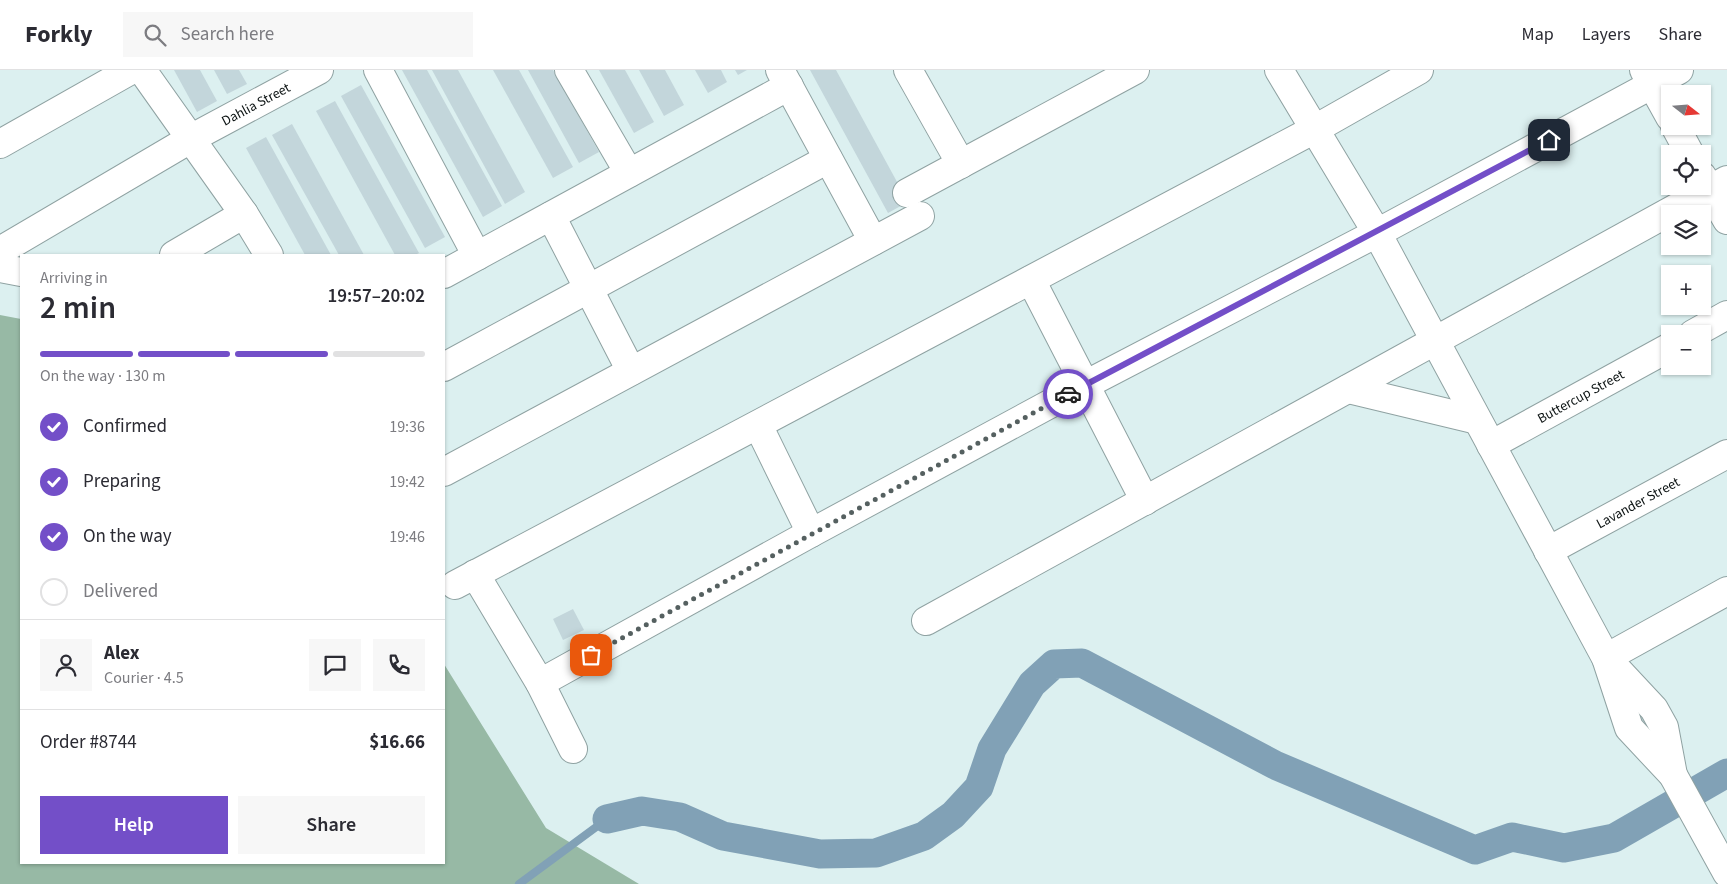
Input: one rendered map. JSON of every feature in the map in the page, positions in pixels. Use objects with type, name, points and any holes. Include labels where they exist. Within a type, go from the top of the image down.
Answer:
[{"type":"street","points":[[0,144],[131,70]]},
{"type":"street","points":[[142,70],[192,138],[244,214],[268,254]]},
{"type":"street","name":"Dahlia Street","points":[[0,251],[192,138],[319,70]]},
{"type":"street","points":[[378,70],[477,256]]},
{"type":"street","points":[[569,70],[628,173]]},
{"type":"street","points":[[908,70],[961,164]]},
{"type":"street","points":[[907,193],[1135,70]]},
{"type":"street","points":[[1278,70],[1377,233],[1606,658],[1629,728],[1673,775],[1727,874]]},
{"type":"street","points":[[1293,70],[1315,129]]},
{"type":"street","points":[[573,749],[540,683],[465,580],[1315,129],[1419,70]]},
{"type":"street","points":[[540,683],[811,533],[1085,385],[1377,233],[1648,77],[1679,70]]},
{"type":"street","points":[[1648,77],[1661,101]]},
{"type":"street","points":[[445,273],[628,173],[784,78],[873,241]]},
{"type":"street","points":[[445,366],[828,159]]},
{"type":"street","points":[[926,622],[1435,341],[1713,182],[1727,220]]},
{"type":"street","points":[[176,254],[244,214]]},
{"type":"street","points":[[551,216],[632,371]]},
{"type":"street","points":[[445,471],[920,216]]},
{"type":"street","points":[[0,268],[20,272]]},
{"type":"street","points":[[1031,280],[1145,501]]},
{"type":"street","points":[[1709,325],[1727,315]]},
{"type":"street","name":"Buttercup Street","points":[[1491,445],[1661,352]]},
{"type":"street","points":[[1348,389],[1477,420]]},
{"type":"street","points":[[758,424],[811,533]]},
{"type":"street","name":"Lavander Street","points":[[1548,550],[1727,454]]},
{"type":"street","points":[[1606,658],[1727,591]]},
{"type":"green space","points":[[0,315],[20,319],[20,864],[445,864],[445,666],[546,828],[639,884],[0,884]]},
{"type":"building","points":[[174,70],[200,70],[217,101],[197,112]]},
{"type":"building","points":[[214,70],[239,70],[247,84],[227,94]]},
{"type":"building","points":[[402,70],[427,70],[502,206],[483,217]]},
{"type":"building","points":[[432,70],[458,70],[525,192],[505,204]]},
{"type":"building","points":[[493,70],[519,70],[573,167],[553,178]]},
{"type":"building","points":[[528,70],[553,70],[599,152],[579,163]]},
{"type":"building","points":[[599,70],[625,70],[654,122],[634,133]]},
{"type":"building","points":[[639,70],[665,70],[684,105],[664,116]]},
{"type":"building","points":[[695,70],[721,70],[727,82],[708,93]]},
{"type":"building","points":[[735,70],[747,70],[738,75]]},
{"type":"building","points":[[810,70],[836,70],[908,202],[888,213]]},
{"type":"building","points":[[361,85],[445,237],[425,248],[341,96]]},
{"type":"building","points":[[335,101],[419,253],[394,254],[316,111]]},
{"type":"building","points":[[292,124],[363,254],[338,254],[272,135]]},
{"type":"building","points":[[266,137],[330,254],[304,254],[246,148]]},
{"type":"building","points":[[573,609],[584,630],[563,640],[553,619]]},
{"type":"building","points":[[1645,713],[1652,724],[1645,728],[1638,717]]},
{"type":"waterway","points":[[607,819],[642,811],[680,817],[723,836],[820,854],[876,853],[924,836],[953,815],[979,787],[992,749],[1032,684],[1054,664],[1082,663],[1275,765],[1475,850],[1512,837],[1564,848],[1614,838],[1727,773]]},
{"type":"waterway","points":[[519,884],[607,819]]},
{"type":"way so far","points":[[591,655],[1068,394]]},
{"type":"route","points":[[1068,394],[1377,233],[1549,140]]}]
